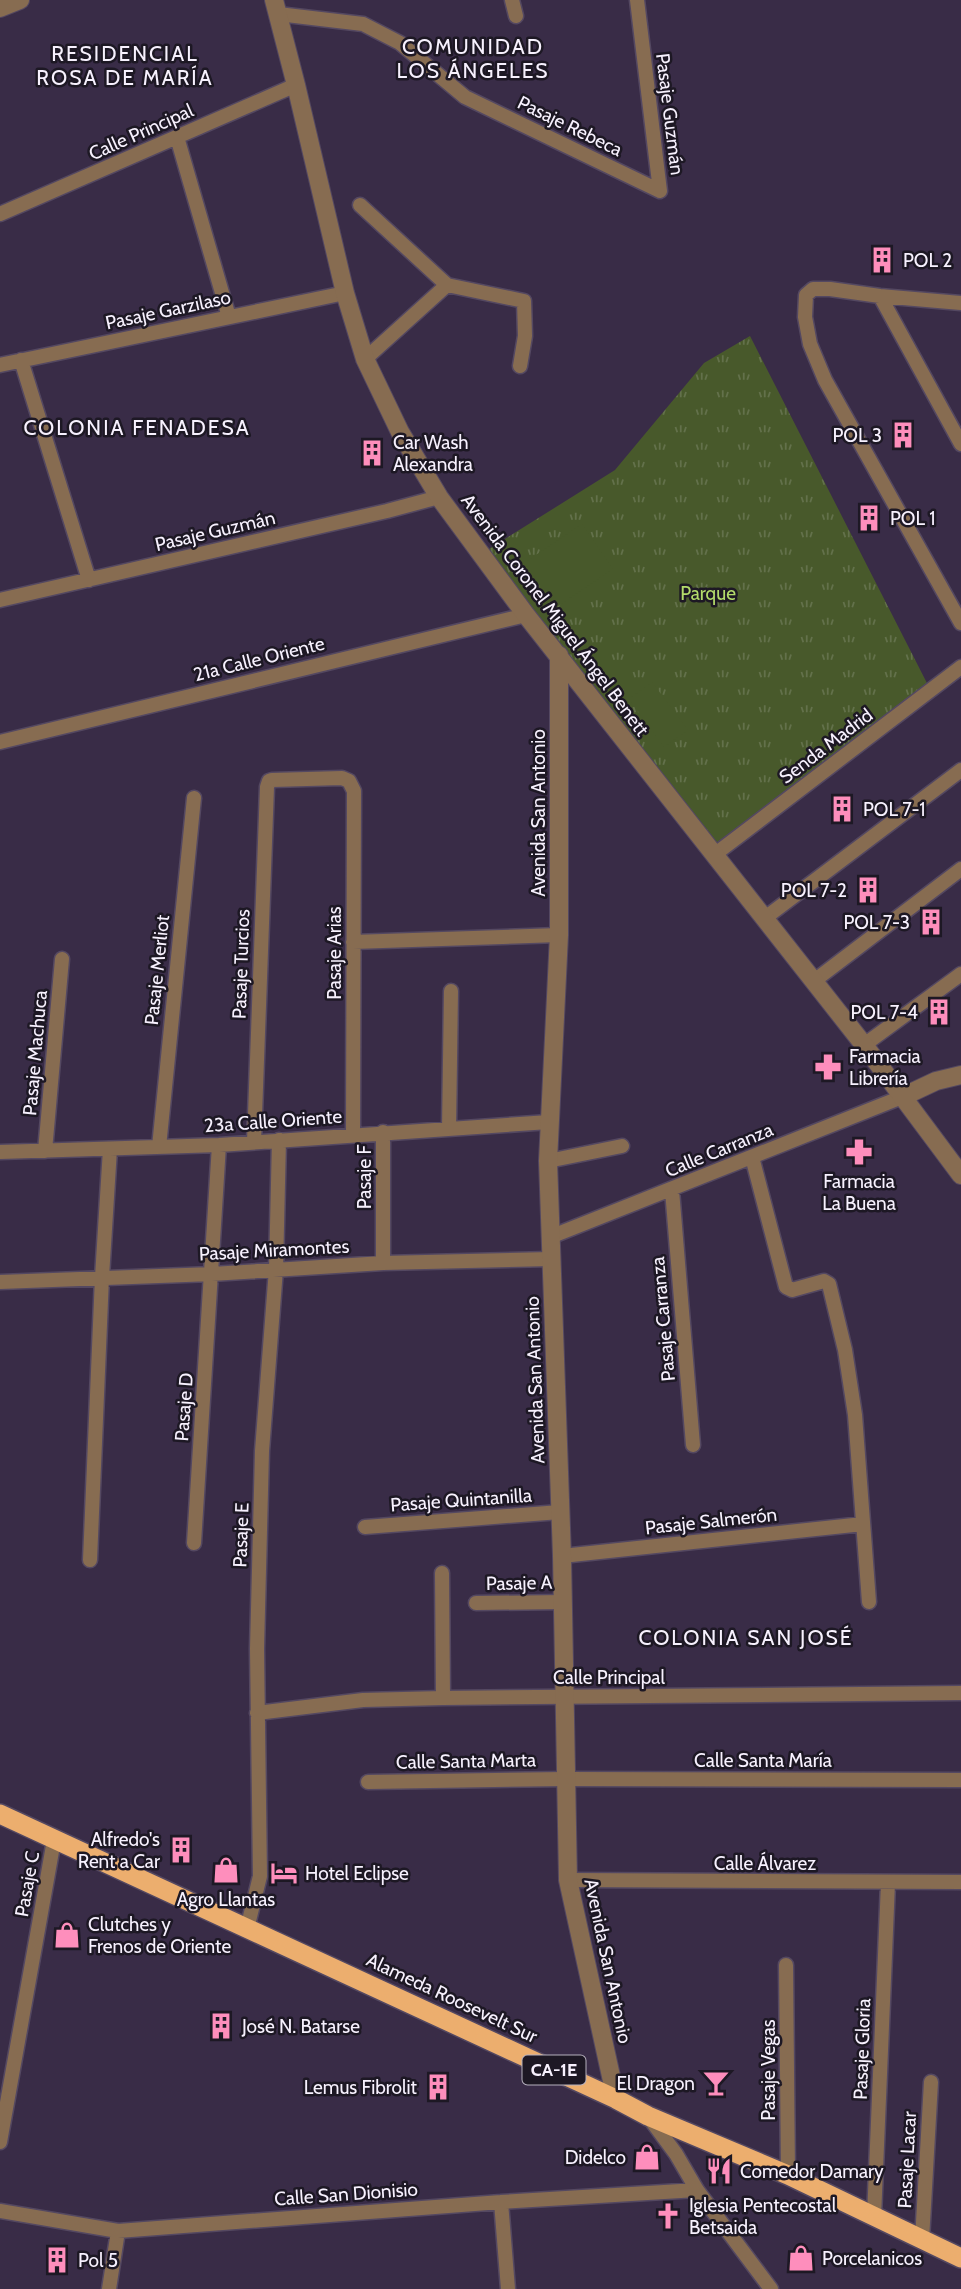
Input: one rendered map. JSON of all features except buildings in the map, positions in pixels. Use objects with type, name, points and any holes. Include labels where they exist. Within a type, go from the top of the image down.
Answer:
[{"type":"highway","name":"Alameda Roosevelt Sur","points":[[0,1814],[648,2116],[788,2175],[961,2258]]},
{"type":"street","points":[[512,0],[516,16]]},
{"type":"street","name":"Pasaje Guzmán","points":[[637,0],[660,191]]},
{"type":"street","name":"Pasaje Rebeca","points":[[276,7],[363,24],[400,43],[465,97],[660,191]]},
{"type":"street","name":"Avenida Coronel Miguel Ángel Benett","points":[[276,7],[345,293],[365,359],[400,432],[439,496],[526,615],[864,1045],[961,1174]]},
{"type":"street","name":"Calle Principal","points":[[0,214],[296,85]]},
{"type":"street","points":[[177,137],[229,317]]},
{"type":"street","points":[[360,205],[447,285],[524,301],[525,336],[520,366]]},
{"type":"street","points":[[365,359],[447,285]]},
{"type":"street","points":[[961,303],[813,289],[806,295],[805,317],[810,344],[825,380],[961,623]]},
{"type":"street","name":"Pasaje Garzilaso","points":[[0,365],[345,293]]},
{"type":"street","points":[[880,296],[961,444]]},
{"type":"street","points":[[21,360],[89,580]]},
{"type":"street","name":"Pasaje Guzmán","points":[[0,600],[387,511],[439,496]]},
{"type":"street","name":"21a Calle Oriente","points":[[0,742],[526,615]]},
{"type":"street","name":"Avenida San Antonio","points":[[559,655],[559,936],[548,1161],[562,1556],[568,1880],[616,2099]]},
{"type":"street","name":"Senda Madrid","points":[[714,855],[961,667]]},
{"type":"street","points":[[765,918],[961,770]]},
{"type":"street","name":"Pasaje Turcios","points":[[254,1142],[267,784],[272,780],[342,778]]},
{"type":"street","name":"Pasaje Arias","points":[[342,778],[349,781],[354,791],[353,1135]]},
{"type":"street","name":"Pasaje Merliot","points":[[159,1147],[194,798]]},
{"type":"street","points":[[814,981],[961,869]]},
{"type":"street","points":[[353,942],[559,936]]},
{"type":"street","name":"Pasaje Machuca","points":[[45,1151],[62,959]]},
{"type":"street","points":[[864,1045],[961,974]]},
{"type":"street","points":[[449,1129],[451,991]]},
{"type":"street","points":[[902,1097],[936,1081],[961,1075]]},
{"type":"street","name":"Calle Carranza","points":[[550,1237],[902,1097]]},
{"type":"street","name":"23a Calle Oriente","points":[[0,1152],[219,1145],[549,1122]]},
{"type":"street","name":"Pasaje F","points":[[383,1132],[383,1264]]},
{"type":"street","name":"Pasaje E","points":[[247,1929],[260,1876],[257,1649],[262,1451],[276,1269],[279,1140]]},
{"type":"street","name":"Pasaje D","points":[[194,1543],[219,1145]]},
{"type":"street","points":[[548,1161],[622,1146]]},
{"type":"street","points":[[90,1560],[110,1149]]},
{"type":"street","points":[[752,1157],[786,1287],[792,1290],[824,1281],[829,1284],[851,1384],[869,1602]]},
{"type":"street","name":"Pasaje Carranza","points":[[672,1190],[693,1445]]},
{"type":"street","name":"Pasaje Miramontes","points":[[0,1282],[551,1259]]},
{"type":"street","name":"Pasaje Quintanilla","points":[[365,1527],[560,1512]]},
{"type":"street","name":"Pasaje Salmerón","points":[[562,1556],[863,1524]]},
{"type":"street","points":[[442,1573],[443,1698]]},
{"type":"street","name":"Pasaje A","points":[[476,1603],[563,1602]]},
{"type":"street","name":"Calle Principal","points":[[257,1713],[363,1700],[961,1693]]},
{"type":"street","name":"Calle Santa María","points":[[565,1779],[961,1780]]},
{"type":"street","name":"Calle Santa Marta","points":[[368,1782],[565,1779]]},
{"type":"street","name":"Pasaje C","points":[[0,2143],[54,1840]]},
{"type":"street","name":"Calle Álvarez","points":[[568,1880],[961,1882]]},
{"type":"street","name":"Pasaje Gloria","points":[[874,2217],[888,1883]]},
{"type":"street","name":"Pasaje Vegas","points":[[786,1965],[788,2175]]},
{"type":"street","name":"Pasaje Lacar","points":[[922,2240],[931,2082]]},
{"type":"street","points":[[648,2116],[676,2154],[697,2190],[771,2289]]},
{"type":"street","name":"Calle San Dionisio","points":[[0,2211],[118,2231],[697,2190]]},
{"type":"street","points":[[502,2202],[508,2289]]},
{"type":"street","points":[[109,2289],[118,2231]]},
{"type":"green space","name":"Parque","points":[[750,336],[931,691],[714,855],[481,554],[615,470],[704,363]]},
{"type":"green space","points":[[582,524],[613,569],[555,608],[524,563]]},
{"type":"green space","points":[[652,682],[688,730],[664,747],[629,699]]},
{"type":"place","name":"POL 2","points":[[882,260]]},
{"type":"place","name":"POL 3","points":[[903,435]]},
{"type":"place","name":"Car Wash Alexandra","points":[[372,453]]},
{"type":"place","name":"POL 1","points":[[869,518]]},
{"type":"place","name":"POL 7-1","points":[[842,809]]},
{"type":"place","name":"POL 7-2","points":[[868,890]]},
{"type":"place","name":"POL 7-3","points":[[931,922]]},
{"type":"place","name":"POL 7-4","points":[[939,1012]]},
{"type":"place","name":"Farmacia Librería","points":[[828,1067]]},
{"type":"place","name":"Farmacia La Buena","points":[[859,1152]]},
{"type":"place","name":"Alfredo's Rent a Car","points":[[181,1850]]},
{"type":"place","name":"Agro Llantas","points":[[226,1870]]},
{"type":"place","name":"Hotel Eclipse","points":[[284,1873]]},
{"type":"place","name":"Clutches y Frenos de Oriente","points":[[67,1935]]},
{"type":"place","name":"José N. Batarse","points":[[221,2026]]},
{"type":"place","name":"El Dragon","points":[[716,2083]]},
{"type":"place","name":"Lemus Fibrolit","points":[[438,2087]]},
{"type":"place","name":"Didelco","points":[[647,2157]]},
{"type":"place","name":"Comedor Damary","points":[[719,2171]]},
{"type":"place","name":"Iglesia Pentecostal Betsaida","points":[[668,2216]]},
{"type":"place","name":"Porcelanicos","points":[[801,2258]]},
{"type":"place","name":"Pol 5","points":[[57,2260]]},
{"type":"district","name":"COMUNIDAD LOS ÁNGELES","points":[[473,58]]},
{"type":"district","name":"RESIDENCIAL ROSA DE MARÍA","points":[[125,65]]},
{"type":"district","name":"COLONIA FENADESA","points":[[137,427]]},
{"type":"district","name":"COLONIA SAN JOSÉ","points":[[746,1637]]}]
